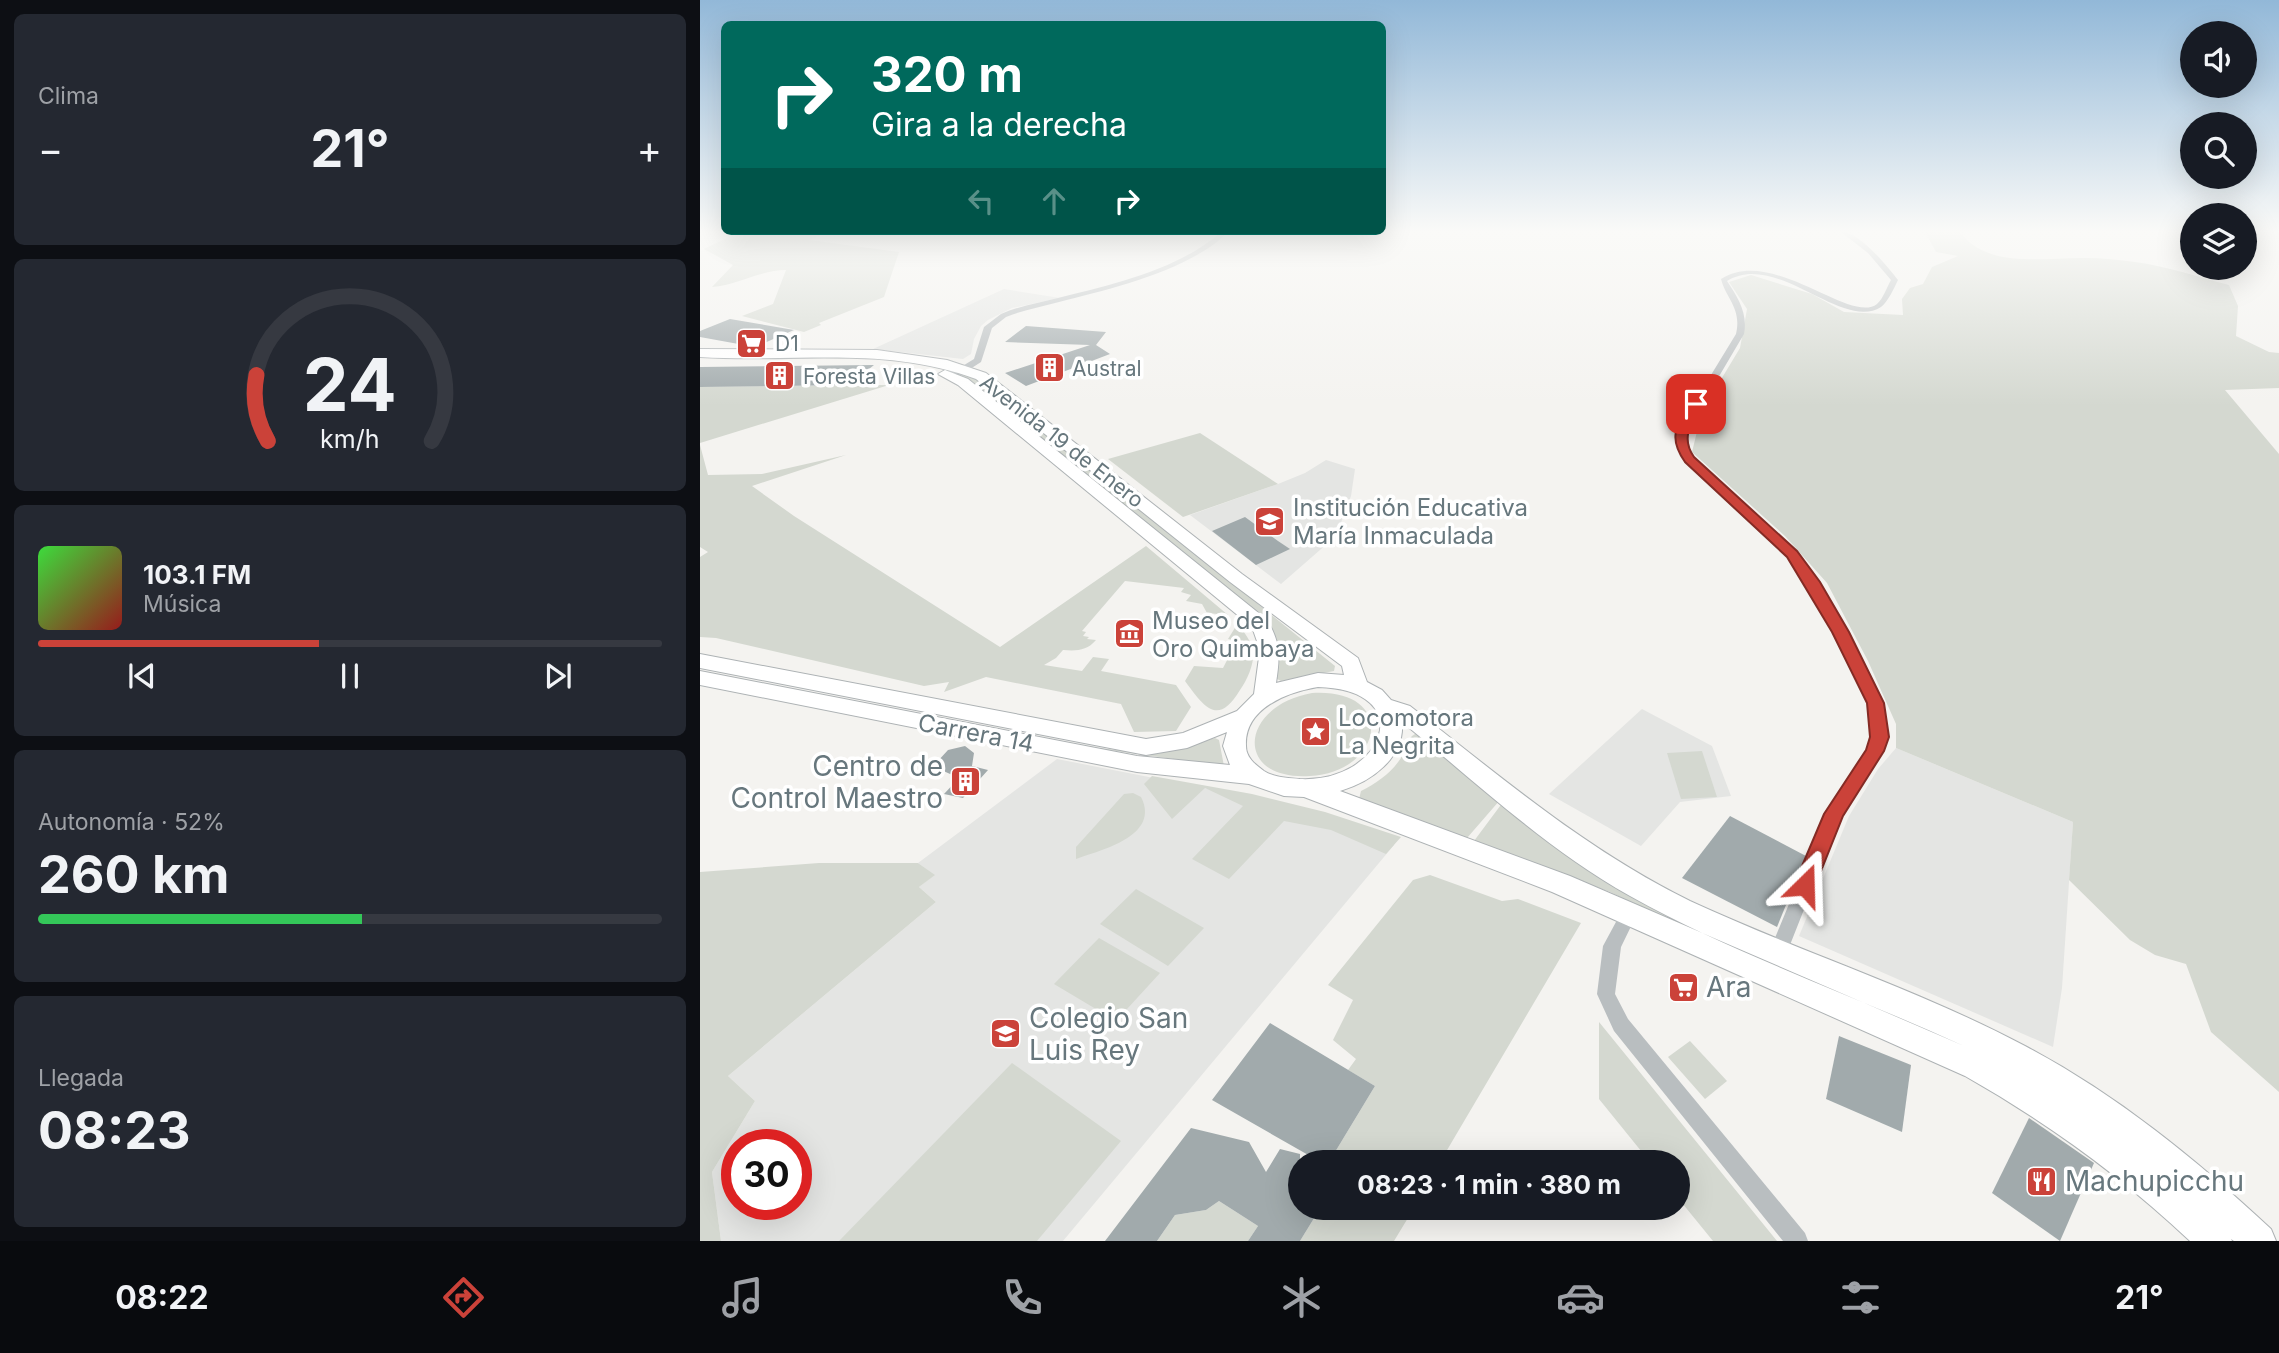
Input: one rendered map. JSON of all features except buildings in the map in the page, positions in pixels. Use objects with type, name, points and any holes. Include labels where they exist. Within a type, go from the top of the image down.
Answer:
[{"type":"main road","name":"Avenida 19 de Enero","points":[[700,353],[736,356],[884,354],[923,358],[981,376],[1236,578],[1351,663],[1358,686]]},
{"type":"main road","name":"Avenida 19 de Enero","points":[[700,362],[876,361],[909,365],[946,374],[963,382],[1259,623],[1268,634],[1271,645],[1264,698]]},
{"type":"main road","name":"Carrera 14","points":[[700,661],[1146,747],[1187,740],[1245,716]]},
{"type":"main road","name":"Carrera 14","points":[[700,678],[1137,764],[1254,776]]},
{"type":"main road","points":[[1311,789],[1350,779],[1379,758],[1391,737],[1390,716],[1385,706],[1379,698],[1358,686],[1332,680],[1303,682],[1264,698],[1245,716],[1239,726],[1236,748],[1239,758],[1254,776],[1279,787],[1311,789],[1561,884],[1629,914],[1897,1017],[1978,1038],[2031,1066],[2120,1124],[2200,1188],[2259,1241]]},
{"type":"main road","points":[[1385,706],[1402,711],[1582,853],[1640,888],[1897,1017],[2020,1090],[2142,1175],[2215,1241]]},
{"type":"street","points":[[946,374],[964,369],[978,360],[988,327],[995,320],[1020,310],[1101,290]]},
{"type":"street","points":[[1730,290],[1738,302],[1742,327],[1735,344],[1680,434],[1682,448],[1689,460],[1770,531],[1792,554],[1812,582],[1850,649],[1876,703],[1879,721],[1880,737],[1875,751],[1834,814],[1777,955]]},
{"type":"street","points":[[1812,290],[1849,308],[1864,310],[1880,305],[1889,290]]},
{"type":"street","points":[[1629,914],[1612,946],[1606,994],[1621,1025],[1797,1241]]},
{"type":"shaded area","points":[[778,290],[886,290],[884,297],[819,323],[821,325],[804,332],[742,316],[773,304]]},
{"type":"shaded area","points":[[1002,290],[1060,298],[1012,308],[988,320],[974,339],[971,354],[963,359],[873,349]]},
{"type":"shaded area","points":[[1734,290],[1799,290],[1844,312],[1903,315],[1902,299],[1909,290],[2231,290],[2238,306],[2236,336],[2269,352],[2279,353],[2279,388],[2225,390],[2279,454],[2279,1092],[2211,1032],[2186,964],[2155,955],[2130,940],[2069,880],[2073,822],[1896,748],[1896,724],[1868,661],[1827,583],[1785,536],[1692,452],[1702,411],[1740,348],[1747,309]]},
{"type":"shaded area","points":[[959,374],[980,380],[1335,666],[1334,671],[1281,681],[1275,678],[1278,662],[1277,640],[1265,620],[973,382]]},
{"type":"shaded area","points":[[889,385],[700,443],[700,387]]},
{"type":"shaded area","points":[[1200,433],[1278,484],[1183,517],[1108,459]]},
{"type":"shaded area","points":[[700,445],[708,475],[762,474],[846,455],[752,486],[794,516],[1000,647],[1146,546],[1228,615],[1207,613],[1202,604],[1186,601],[1191,595],[1181,592],[1184,588],[1125,581],[1082,631],[1086,632],[1083,636],[1089,637],[1087,639],[1096,640],[1093,644],[1081,650],[1063,650],[1044,665],[1082,671],[1093,657],[1109,659],[1101,671],[1176,685],[1191,707],[1176,731],[1134,732],[1121,704],[986,677],[944,692],[949,682],[924,686],[716,638],[700,637],[700,557],[708,552],[700,547]]},
{"type":"shaded area","name":"Institución Educativa María Inmaculada","points":[[1326,460],[1355,469],[1351,496],[1336,536],[1281,584],[1190,515],[1278,484],[1305,473]]},
{"type":"shaded area","points":[[1238,623],[1253,649],[1251,667],[1232,701],[1225,708],[1211,709],[1185,681],[1194,666],[1223,668],[1237,641],[1228,639]]},
{"type":"shaded area","points":[[1312,693],[1340,695],[1358,703],[1369,716],[1371,731],[1366,747],[1354,761],[1335,771],[1310,776],[1285,774],[1268,767],[1258,755],[1255,741],[1259,726],[1270,712],[1288,701]]},
{"type":"shaded area","points":[[1642,709],[1712,746],[1731,796],[1680,802],[1641,846],[1549,794]]},
{"type":"shaded area","points":[[1415,734],[1420,734],[1500,800],[1467,838],[1359,799],[1361,791],[1373,785],[1397,763],[1408,741]]},
{"type":"shaded area","points":[[1215,738],[1219,740],[1224,766],[1087,747],[1157,754]]},
{"type":"shaded area","points":[[1896,748],[2073,822],[2062,988],[2053,1047],[1799,936],[1849,816],[1878,769]]},
{"type":"shaded area","points":[[1702,751],[1717,797],[1681,799],[1667,753]]},
{"type":"shaded area","name":"Colegio San Luis Rey","points":[[1057,759],[1205,788],[1394,845],[1063,1241],[721,1241],[712,1172],[721,1157],[721,1220],[812,1220],[812,1129],[738,1129],[755,1101],[728,1076],[936,902],[919,887],[934,875],[918,863]]},
{"type":"shaded area","points":[[1152,776],[1252,794],[1325,812],[1401,837],[1386,854],[1331,830],[1284,821],[1229,879],[1192,859],[1243,806],[1205,788],[1172,819],[1144,784]]},
{"type":"shaded area","points":[[1133,793],[1141,797],[1145,810],[1143,822],[1136,831],[1113,846],[1076,859],[1076,847],[1124,794]]},
{"type":"shaded area","points":[[1503,802],[1610,882],[1758,958],[1863,999],[1862,1002],[1792,979],[1610,892],[1474,841]]},
{"type":"shaded area","points":[[819,863],[918,863],[935,875],[919,887],[936,902],[728,1076],[755,1101],[738,1129],[721,1129],[721,1157],[712,1172],[721,1241],[700,1241],[700,872]]},
{"type":"shaded area","points":[[1430,875],[1502,901],[1518,899],[1581,923],[1447,1150],[1336,1150],[1375,1086],[1348,1070],[1356,1059],[1333,1040],[1353,1000],[1328,985],[1413,880]]},
{"type":"shaded area","points":[[1136,889],[1204,928],[1168,966],[1100,924]]},
{"type":"shaded area","points":[[1099,938],[1160,973],[1116,1021],[1054,984]]},
{"type":"shaded area","points":[[1599,1022],[1777,1241],[1713,1241],[1690,1213],[1690,1150],[1640,1150],[1599,1099]]},
{"type":"shaded area","points":[[1690,1041],[1727,1081],[1705,1099],[1668,1057]]},
{"type":"shaded area","points":[[1012,1063],[1121,1141],[1037,1241],[839,1241]]},
{"type":"shaded area","points":[[1219,1201],[1258,1226],[1248,1241],[1157,1241],[1175,1215],[1206,1210]]},
{"type":"shaded area","points":[[1313,1220],[1407,1220],[1394,1241],[1300,1241]]},
{"type":"place","name":"D1","points":[[752,343]]},
{"type":"place","name":"Austral","points":[[1049,368]]},
{"type":"place","name":"Foresta Villas","points":[[780,376]]},
{"type":"place","name":"Institución Educativa María Inmaculada","points":[[1270,521]]},
{"type":"place","name":"Museo del Oro Quimbaya","points":[[1129,634]]},
{"type":"place","name":"Locomotora La Negrita","points":[[1315,731]]},
{"type":"place","name":"Centro de Control Maestro","points":[[966,782]]},
{"type":"place","name":"Ara","points":[[1683,987]]},
{"type":"place","name":"Colegio San Luis Rey","points":[[1006,1034]]},
{"type":"place","name":"Machupicchu","points":[[2042,1181]]},
{"type":"route","points":[[1696,404],[1680,434],[1682,448],[1689,460],[1770,531],[1792,554],[1812,582],[1850,649],[1876,703],[1880,737],[1875,751],[1834,814],[1805,885]]}]
